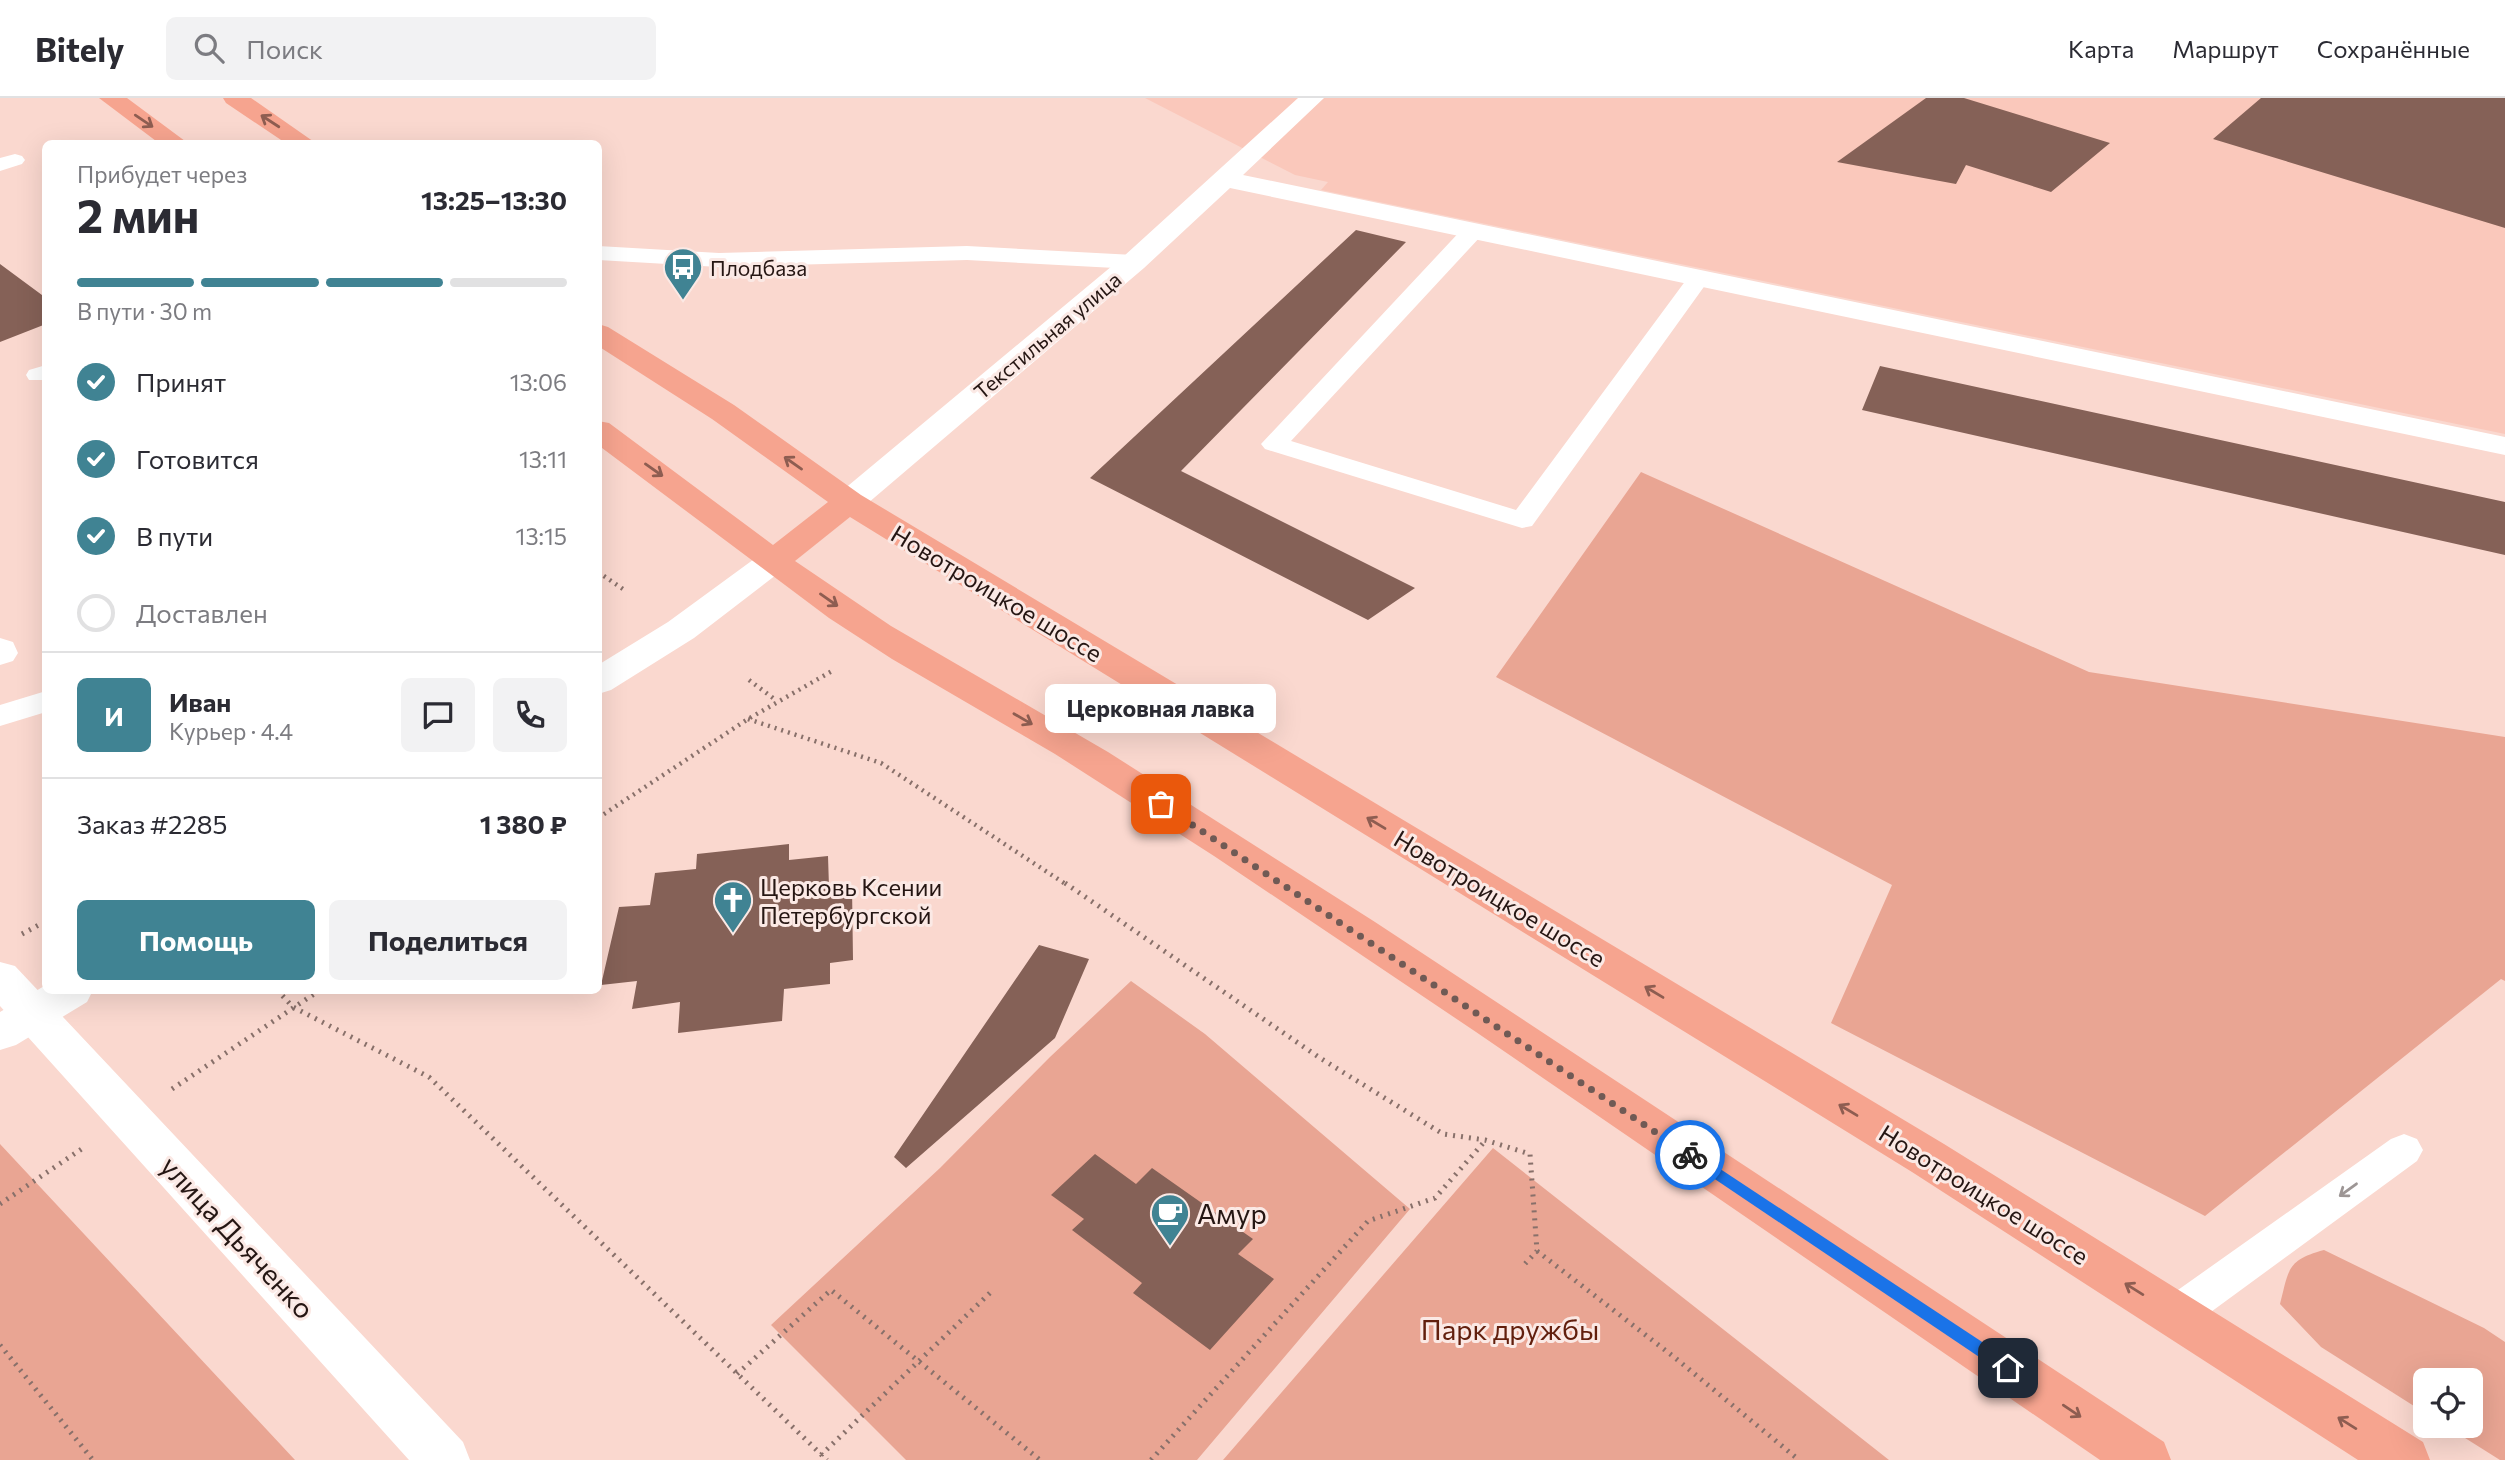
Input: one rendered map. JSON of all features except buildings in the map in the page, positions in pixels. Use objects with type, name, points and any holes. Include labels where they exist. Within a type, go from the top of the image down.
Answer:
[{"type":"main road","points":[[111,98],[171,140]]},
{"type":"main road","points":[[235,98],[299,140]]},
{"type":"main road","name":"Новотроицкое шоссе","points":[[602,336],[723,412],[849,502],[1928,1158],[2404,1460]]},
{"type":"main road","points":[[602,433],[657,471],[773,561],[877,634],[1091,759],[1473,1009],[2145,1460]]},
{"type":"main road","name":"Текстильная улица","points":[[773,561],[849,502]]},
{"type":"street","name":"Текстильная улица","points":[[849,502],[1134,262],[1312,98]]},
{"type":"street","points":[[1224,179],[2505,446]]},
{"type":"street","points":[[602,679],[681,630],[773,561]]},
{"type":"street","name":"улица Дьяченко","points":[[0,978],[16,1023],[128,1118],[444,1460]]},
{"type":"street","points":[[16,1023],[65,994]]},
{"type":"lane","points":[[1473,232],[1275,444],[1522,520],[1700,277]]},
{"type":"lane","points":[[602,253],[719,260],[967,253],[1134,262]]},
{"type":"lane","points":[[0,716],[42,702]]},
{"type":"lane","points":[[2175,1315],[2404,1150]]},
{"type":"path","points":[[602,575],[623,589]]},
{"type":"path","points":[[602,815],[748,719],[832,671]]},
{"type":"path","points":[[749,680],[778,701]]},
{"type":"path","points":[[748,719],[881,763],[1034,862],[1332,1065],[1443,1134],[1485,1140],[1530,1154],[1537,1251],[1522,1267]]},
{"type":"path","points":[[281,994],[293,1007],[429,1077],[824,1457],[993,1290]]},
{"type":"path","points":[[0,1204],[314,994]]},
{"type":"path","points":[[1151,1460],[1368,1221],[1435,1198],[1485,1140]]},
{"type":"path","points":[[1537,1251],[1674,1357],[1799,1460]]},
{"type":"path","points":[[737,1374],[831,1290],[1040,1460]]},
{"type":"path","points":[[0,1346],[93,1460]]},
{"type":"shaded area","points":[[1145,98],[2505,98],[2505,434],[1321,190],[1328,182],[1295,175]]},
{"type":"green space","points":[[1641,472],[2089,672],[2505,737],[2505,981],[2501,979],[2205,1216],[1831,1023],[1892,885],[1496,677]]},
{"type":"green space","points":[[1131,981],[1205,1034],[1410,1209],[1197,1460],[906,1460],[771,1325],[940,1168],[1050,1057]]},
{"type":"green space","points":[[0,1144],[295,1460],[0,1460]]},
{"type":"green space","name":"Парк дружбы","points":[[1493,1148],[1889,1460],[1223,1460]]},
{"type":"green space","points":[[2324,1250],[2484,1328],[2505,1342],[2505,1460],[2500,1460],[2465,1438],[2483,1438],[2483,1368],[2413,1368],[2413,1405],[2321,1347],[2280,1304],[2288,1274],[2296,1262]]},
{"type":"way so far","points":[[1161,804],[1690,1155]]},
{"type":"place","name":"Плодбаза","points":[[683,301]]},
{"type":"place","name":"Церковная лавка","points":[[1161,804]]},
{"type":"place","name":"Церковь Ксении Петербургской","points":[[733,934]]},
{"type":"place","name":"Амур","points":[[1170,1247]]},
{"type":"route","points":[[1690,1155],[2008,1368]]}]
